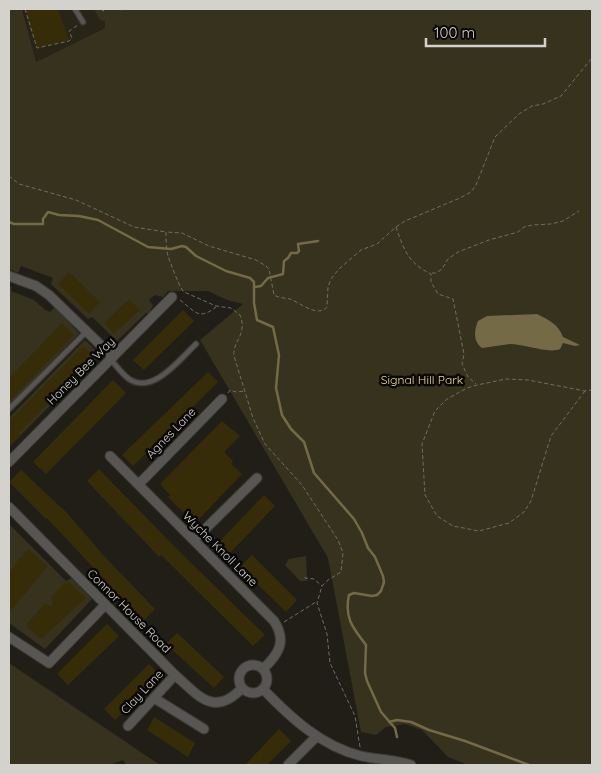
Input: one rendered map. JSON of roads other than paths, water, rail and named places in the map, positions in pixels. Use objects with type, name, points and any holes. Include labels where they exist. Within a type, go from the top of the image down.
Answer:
[{"type":"street","points":[[9,276],[44,291],[112,358]]},
{"type":"street","name":"Honey Bee Way","points":[[9,462],[112,358],[175,298]]},
{"type":"street","name":"Agnes Lane","points":[[139,484],[222,399]]},
{"type":"street","name":"Wyche Knoll Lane","points":[[110,456],[274,621],[278,627],[280,637],[279,649],[264,669]]},
{"type":"street","points":[[194,540],[257,478]]},
{"type":"street","name":"Connor House Road","points":[[9,507],[175,675],[206,701],[224,701],[235,695],[242,688]]},
{"type":"street","points":[[9,637],[49,663],[105,605]]},
{"type":"street","points":[[255,665],[264,669],[267,681],[263,689],[259,692],[250,692],[242,688],[239,679],[242,670],[246,666],[255,665]]},
{"type":"street","name":"Clay Lane","points":[[128,726],[175,675]]},
{"type":"street","points":[[263,689],[316,737],[361,756],[392,759],[411,765]]},
{"type":"street","points":[[154,698],[204,729]]},
{"type":"street","points":[[288,765],[316,737]]},
{"type":"lane","points":[[75,9],[83,22]]},
{"type":"lane","points":[[9,409],[86,331]]},
{"type":"lane","points":[[112,358],[129,379],[146,384],[164,375],[196,344]]},
{"type":"waterway","points":[[9,222],[14,224],[43,224],[43,219],[48,212],[98,220],[148,247],[171,249],[182,246],[186,247],[196,256],[226,271],[250,278],[254,282],[254,303],[257,320],[273,327],[279,355],[276,388],[282,415],[291,429],[304,442],[314,473],[354,519],[383,576],[384,582],[381,591],[377,595],[354,593],[349,595],[348,610],[354,628],[366,645],[365,673],[367,681],[381,712],[395,728],[397,737]]},
{"type":"waterway","points":[[255,287],[261,286],[268,278],[283,274],[284,261],[291,253],[299,251],[298,244],[318,241]]},
{"type":"waterway","points":[[389,722],[397,720],[411,722],[529,765]]},
{"type":"park label","name":"Signal Hill Park","points":[[422,380]]}]
